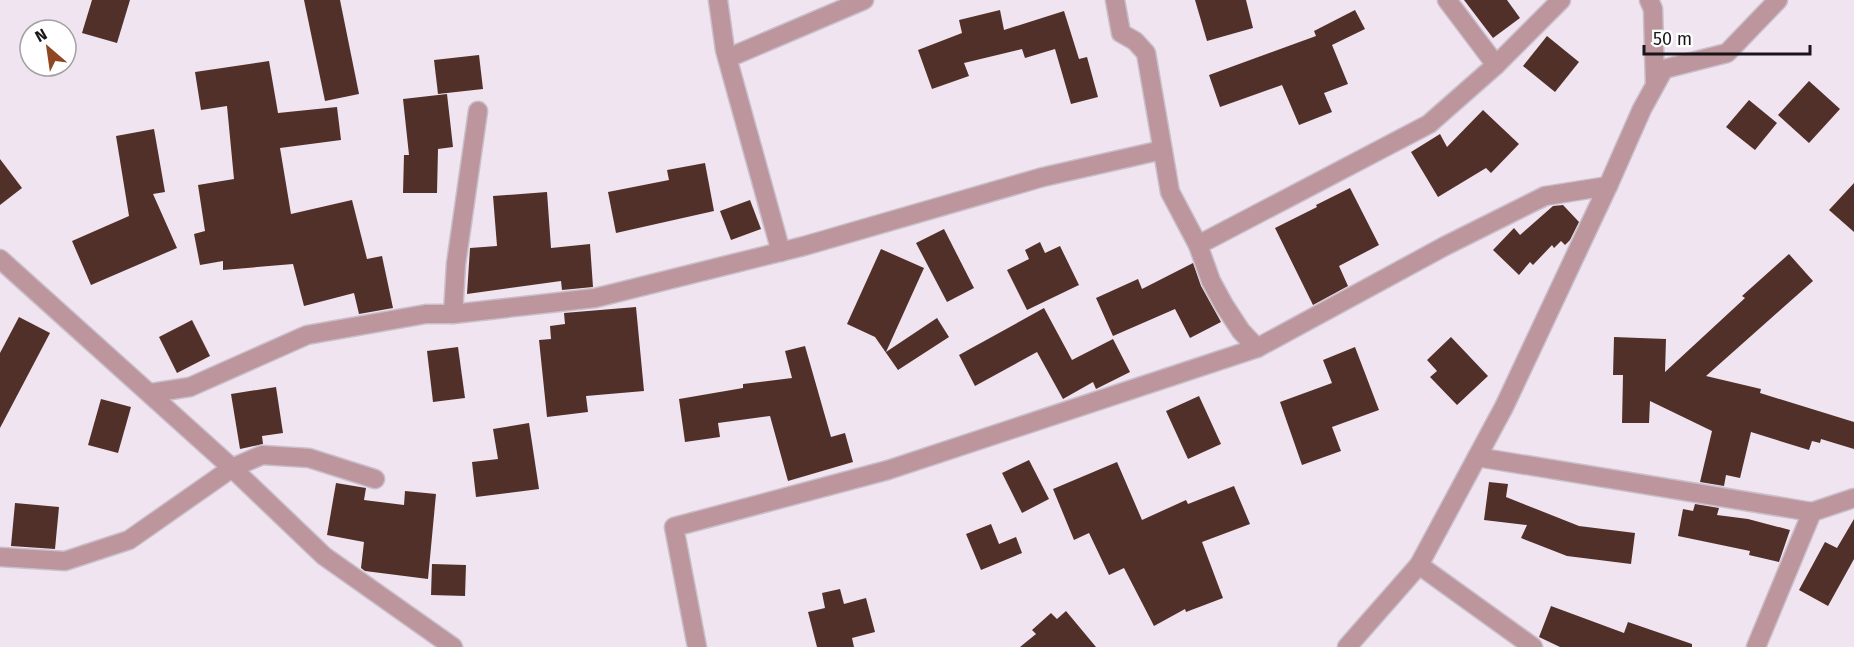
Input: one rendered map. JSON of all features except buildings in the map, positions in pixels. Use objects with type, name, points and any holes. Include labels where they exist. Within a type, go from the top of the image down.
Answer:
[{"type":"street","points":[[718,0],[728,58],[781,252]]},
{"type":"street","points":[[728,58],[864,0]]},
{"type":"street","points":[[1114,0],[1121,33],[1135,41],[1146,53],[1170,192],[1198,245],[1220,299],[1240,331],[1257,348]]},
{"type":"street","points":[[1447,0],[1496,65]]},
{"type":"street","points":[[1198,245],[1429,124],[1496,65],[1561,0]]},
{"type":"street","points":[[1649,0],[1653,9],[1655,84]]},
{"type":"street","points":[[1347,647],[1419,565],[1504,407],[1642,109],[1664,69],[1727,53],[1778,0]]},
{"type":"street","points":[[453,314],[456,264],[478,111]]},
{"type":"street","points":[[151,393],[190,387],[308,334],[426,314],[453,314],[596,298],[781,252],[1043,177],[1162,150]]},
{"type":"street","points":[[697,647],[674,527],[888,470],[1257,348],[1445,246],[1545,196],[1608,186]]},
{"type":"street","points":[[0,259],[151,393],[324,556],[453,647]]},
{"type":"street","points":[[0,557],[65,561],[129,540],[232,468],[262,455],[309,459],[375,479]]},
{"type":"street","points":[[1477,457],[1812,512],[1854,498]]},
{"type":"street","points":[[1776,647],[1758,642],[1812,512]]},
{"type":"street","points":[[1419,565],[1533,647]]}]
